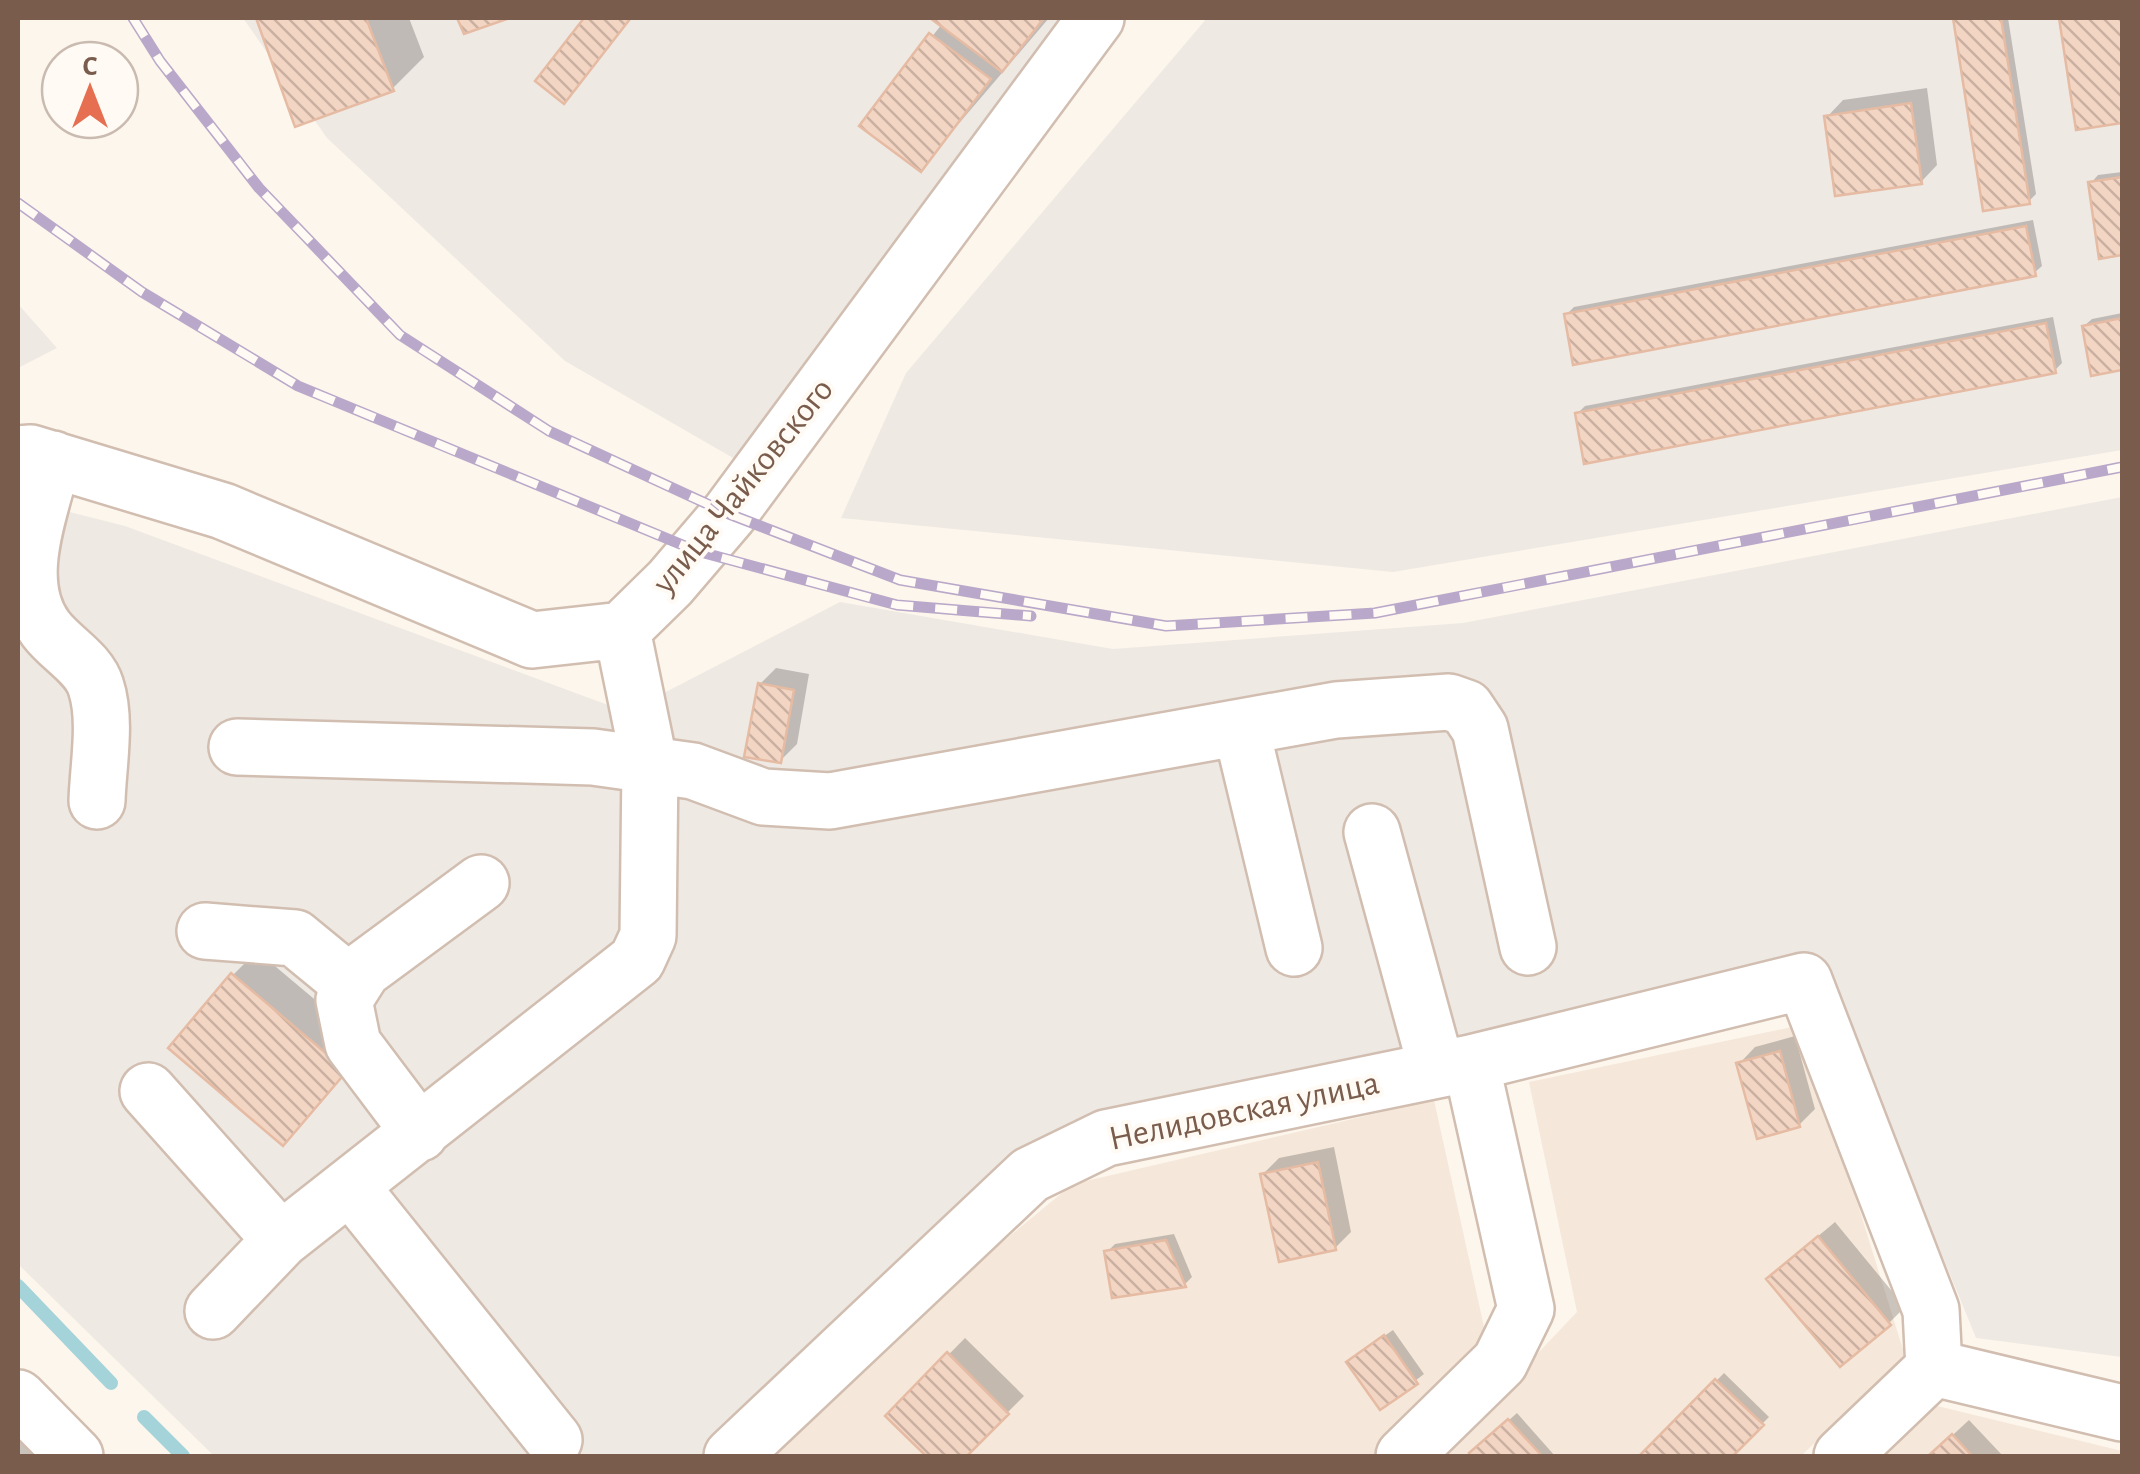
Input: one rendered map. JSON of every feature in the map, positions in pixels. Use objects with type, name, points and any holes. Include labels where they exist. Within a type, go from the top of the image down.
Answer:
[{"type":"street","name":"улица Чайковского","points":[[622,630],[670,583],[729,514],[1096,18]]},
{"type":"street","points":[[97,802],[98,691],[87,671],[47,631],[32,595],[35,456],[223,512],[532,640],[622,630],[650,766],[648,936],[637,960],[281,1240],[213,1311]]},
{"type":"street","points":[[236,747],[593,757],[692,771],[763,797],[830,801],[1240,728],[1413,702],[1450,702],[1466,708],[1480,730],[1528,947]]},
{"type":"street","points":[[1240,728],[1294,948]]},
{"type":"street","points":[[1372,832],[1454,1066],[1526,1309],[1500,1362],[1404,1456]]},
{"type":"street","points":[[420,1133],[353,1044],[344,1000],[363,970],[481,883]]},
{"type":"street","points":[[205,931],[295,938],[352,984]]},
{"type":"street","name":"Нелидовская улица","points":[[732,1456],[1030,1175],[1106,1138],[1454,1066],[1804,980],[1931,1310],[1934,1368]]},
{"type":"street","points":[[148,1091],[281,1240]]},
{"type":"street","points":[[350,1186],[554,1440]]},
{"type":"street","points":[[1842,1456],[1934,1368],[2122,1413]]},
{"type":"street","points":[[18,1398],[76,1456]]},
{"type":"shaded area","points":[[243,18],[1085,18],[740,462],[565,361],[327,138]]},
{"type":"shaded area","points":[[1207,18],[2122,18],[2122,450],[1393,572],[841,518],[906,373]]},
{"type":"shaded area","points":[[18,304],[57,348],[18,368]]},
{"type":"shaded area","points":[[2122,497],[2122,1357],[1976,1338],[1821,958],[1472,1044],[1056,1131],[964,1206],[702,1456],[214,1456],[18,1264],[18,499],[125,526],[627,712],[840,602],[1113,649],[1463,623]]},
{"type":"shaded area","points":[[1802,1025],[1905,1356],[1801,1456],[1440,1456],[1577,1312],[1529,1082]]},
{"type":"shaded area","points":[[1434,1100],[1488,1345],[1375,1456],[760,1456],[865,1355],[1073,1184]]},
{"type":"shaded area","points":[[1925,1403],[2122,1451],[2122,1456],[1875,1456]]},
{"type":"building","points":[[256,18],[366,18],[394,91],[295,127]]},
{"type":"building","points":[[457,18],[506,18],[507,19],[464,34]]},
{"type":"building","points":[[584,18],[630,19],[564,104],[535,81]]},
{"type":"building","points":[[930,18],[1044,18],[1002,72]]},
{"type":"building","points":[[1953,18],[2001,18],[2030,204],[1983,211]]},
{"type":"building","points":[[2059,18],[2122,18],[2122,123],[2076,130]]},
{"type":"building","points":[[929,33],[991,79],[921,172],[859,126]]},
{"type":"building","points":[[1911,103],[1922,184],[1835,196],[1824,116]]},
{"type":"building","points":[[2122,177],[2122,255],[2099,259],[2088,182]]},
{"type":"building","points":[[2026,226],[2036,276],[1573,365],[1564,314]]},
{"type":"building","points":[[2122,318],[2122,370],[2091,376],[2082,326]]},
{"type":"building","points":[[2046,323],[2056,373],[1584,464],[1575,413]]},
{"type":"building","points":[[758,683],[794,690],[781,763],[744,757]]},
{"type":"building","points":[[231,973],[347,1071],[283,1146],[168,1048]]},
{"type":"building","points":[[1780,1051],[1800,1127],[1757,1139],[1736,1063]]},
{"type":"building","points":[[1318,1162],[1336,1250],[1279,1262],[1260,1174]]},
{"type":"building","points":[[1818,1236],[1891,1325],[1840,1367],[1766,1279]]},
{"type":"building","points":[[1166,1240],[1186,1287],[1112,1298],[1104,1251]]},
{"type":"building","points":[[1384,1335],[1418,1384],[1380,1410],[1346,1362]]},
{"type":"building","points":[[947,1352],[1009,1414],[967,1456],[926,1456],[885,1416]]},
{"type":"building","points":[[1715,1379],[1764,1425],[1733,1456],[1639,1456]]},
{"type":"building","points":[[1508,1419],[1542,1456],[1471,1456],[1469,1453]]},
{"type":"building","points":[[1952,1434],[1972,1456],[1928,1456]]},
{"type":"waterway","points":[[18,1286],[111,1383]]},
{"type":"waterway","points":[[144,1417],[183,1456]]},
{"type":"railway","points":[[133,18],[160,61],[259,188],[400,335],[549,431],[729,514],[900,580],[1166,626],[1375,613],[2122,467]]},
{"type":"railway","points":[[18,203],[142,292],[298,386],[697,551],[897,605],[1031,616]]}]
